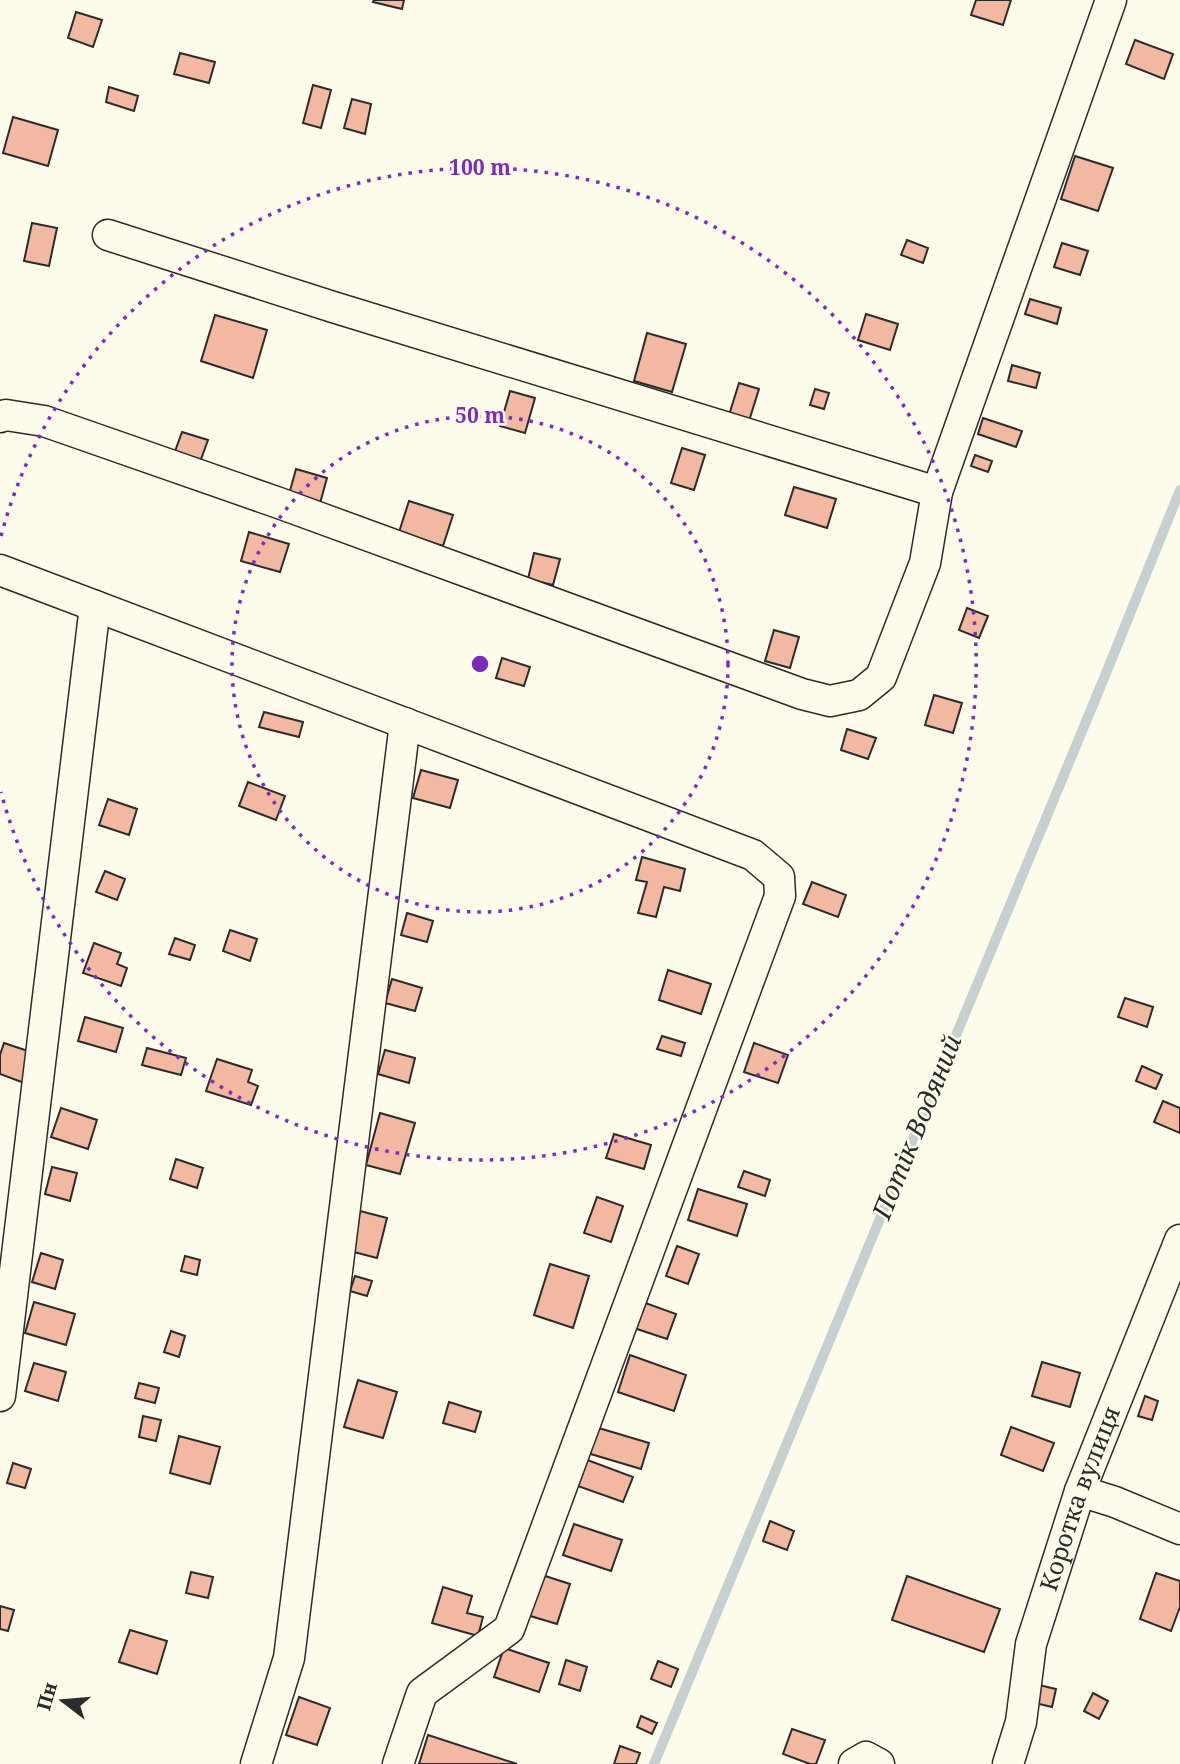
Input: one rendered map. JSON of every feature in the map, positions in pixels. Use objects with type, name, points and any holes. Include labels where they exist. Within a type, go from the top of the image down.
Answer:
[{"type":"street","points":[[0,416],[44,421],[292,508],[802,694],[830,701],[859,695],[881,677],[925,563],[937,492],[1111,0]]},
{"type":"street","points":[[108,235],[333,307],[937,492]]},
{"type":"street","points":[[0,570],[753,855],[779,877],[780,896],[509,1629],[422,1693],[398,1764]]},
{"type":"street","points":[[0,1396],[95,606]]},
{"type":"street","points":[[256,1764],[289,1658],[405,723]]},
{"type":"street","name":"Коротка вулиця","points":[[1008,1764],[1021,1722],[1031,1644],[1080,1492],[1180,1240]]},
{"type":"street","points":[[1080,1492],[1115,1502],[1180,1529]]},
{"type":"street","points":[[854,1764],[866,1757],[879,1764]]},
{"type":"building","points":[[404,0],[402,9],[373,2]]},
{"type":"building","points":[[976,0],[1011,0],[1003,25],[971,15]]},
{"type":"building","points":[[76,12],[102,20],[93,47],[68,38]]},
{"type":"building","points":[[1135,40],[1173,54],[1164,79],[1126,64]]},
{"type":"building","points":[[180,53],[215,62],[209,83],[174,74]]},
{"type":"building","points":[[313,85],[331,90],[321,128],[303,123]]},
{"type":"building","points":[[109,87],[138,96],[134,111],[106,102]]},
{"type":"building","points":[[352,99],[371,104],[365,134],[344,128]]},
{"type":"building","points":[[13,117],[58,130],[48,166],[3,153]]},
{"type":"building","points":[[1075,156],[1113,168],[1098,211],[1061,199]]},
{"type":"building","points":[[32,223],[57,228],[49,266],[24,261]]},
{"type":"building","points":[[907,240],[928,248],[923,263],[901,255]]},
{"type":"building","points":[[1062,243],[1088,251],[1080,275],[1054,267]]},
{"type":"building","points":[[1030,299],[1061,308],[1057,324],[1025,314]]},
{"type":"building","points":[[866,314],[898,324],[890,350],[858,340]]},
{"type":"building","points":[[215,315],[267,330],[253,378],[201,361]]},
{"type":"building","points":[[647,333],[686,344],[672,392],[634,381]]},
{"type":"building","points":[[1012,365],[1040,373],[1036,388],[1008,381]]},
{"type":"building","points":[[739,383],[759,389],[749,421],[729,415]]},
{"type":"building","points":[[815,389],[829,393],[824,409],[810,405]]},
{"type":"building","points":[[510,391],[535,398],[525,433],[500,426]]},
{"type":"building","points":[[983,418],[1022,431],[1016,447],[978,434]]},
{"type":"building","points":[[182,432],[208,440],[200,462],[174,454]]},
{"type":"building","points":[[682,448],[705,455],[694,490],[671,483]]},
{"type":"building","points":[[975,455],[992,461],[988,472],[971,466]]},
{"type":"building","points":[[296,469],[327,478],[319,507],[288,498]]},
{"type":"building","points":[[794,487],[836,499],[827,528],[785,515]]},
{"type":"building","points":[[409,501],[453,515],[443,546],[399,532]]},
{"type":"building","points":[[249,532],[289,544],[280,572],[241,561]]},
{"type":"building","points":[[534,553],[560,559],[553,585],[528,579]]},
{"type":"building","points":[[967,608],[988,616],[979,638],[959,630]]},
{"type":"building","points":[[774,630],[799,637],[790,668],[765,661]]},
{"type":"building","points":[[502,658],[530,667],[524,686],[496,678]]},
{"type":"building","points":[[934,695],[962,703],[953,733],[925,725]]},
{"type":"building","points":[[264,712],[303,722],[299,737],[259,727]]},
{"type":"building","points":[[847,729],[876,738],[868,759],[841,750]]},
{"type":"building","points":[[421,770],[458,780],[450,808],[413,798]]},
{"type":"building","points":[[248,782],[285,796],[276,820],[239,806]]},
{"type":"building","points":[[108,799],[137,809],[129,835],[99,825]]},
{"type":"building","points":[[642,857],[685,869],[680,891],[664,887],[656,917],[638,913],[647,882],[636,880]]},
{"type":"building","points":[[105,871],[125,879],[117,900],[96,892]]},
{"type":"building","points":[[812,882],[846,895],[838,917],[803,904]]},
{"type":"building","points":[[407,913],[433,921],[427,942],[401,935]]},
{"type":"building","points":[[230,930],[257,939],[250,961],[223,951]]},
{"type":"building","points":[[175,938],[195,945],[190,960],[169,954]]},
{"type":"building","points":[[94,943],[121,953],[117,964],[127,968],[121,986],[83,973]]},
{"type":"building","points":[[668,970],[711,984],[701,1014],[659,1000]]},
{"type":"building","points":[[392,979],[422,988],[415,1011],[385,1003]]},
{"type":"building","points":[[1125,998],[1153,1007],[1147,1027],[1118,1017]]},
{"type":"building","points":[[85,1017],[123,1028],[116,1052],[78,1041]]},
{"type":"building","points":[[662,1036],[685,1043],[681,1056],[657,1049]]},
{"type":"building","points":[[4,1043],[28,1051],[27,1084],[0,1074],[0,1055]]},
{"type":"building","points":[[754,1043],[788,1055],[778,1083],[744,1072]]},
{"type":"building","points":[[147,1048],[186,1058],[181,1075],[142,1065]]},
{"type":"building","points":[[385,1050],[415,1058],[409,1083],[378,1074]]},
{"type":"building","points":[[217,1059],[252,1070],[248,1082],[258,1086],[251,1105],[206,1091]]},
{"type":"building","points":[[1142,1066],[1162,1075],[1156,1089],[1136,1081]]},
{"type":"building","points":[[1163,1101],[1180,1108],[1180,1133],[1154,1122]]},
{"type":"building","points":[[61,1108],[97,1120],[88,1149],[51,1137]]},
{"type":"building","points":[[380,1113],[415,1123],[400,1174],[366,1165]]},
{"type":"building","points":[[614,1134],[651,1145],[644,1169],[606,1158]]},
{"type":"building","points":[[176,1159],[203,1168],[197,1188],[170,1179]]},
{"type":"building","points":[[52,1167],[77,1173],[70,1201],[45,1194]]},
{"type":"building","points":[[744,1171],[770,1180],[765,1196],[738,1187]]},
{"type":"building","points":[[698,1189],[747,1204],[737,1236],[688,1220]]},
{"type":"building","points":[[597,1197],[623,1206],[611,1242],[584,1233]]},
{"type":"building","points":[[360,1211],[387,1218],[377,1258],[350,1251]]},
{"type":"building","points":[[677,1246],[699,1254],[688,1284],[666,1276]]},
{"type":"building","points":[[41,1253],[63,1260],[55,1289],[32,1282]]},
{"type":"building","points":[[185,1256],[200,1260],[197,1275],[181,1271]]},
{"type":"building","points":[[550,1264],[589,1276],[573,1328],[534,1315]]},
{"type":"building","points":[[355,1276],[372,1281],[367,1296],[350,1291]]},
{"type":"building","points":[[640,1301],[676,1314],[667,1339],[631,1327]]},
{"type":"building","points":[[34,1302],[75,1314],[66,1345],[25,1333]]},
{"type":"building","points":[[171,1331],[185,1336],[179,1357],[164,1352]]},
{"type":"building","points":[[630,1355],[686,1375],[674,1411],[618,1392]]},
{"type":"building","points":[[1042,1362],[1080,1373],[1070,1407],[1032,1396]]},
{"type":"building","points":[[34,1363],[66,1372],[58,1401],[25,1391]]},
{"type":"building","points":[[358,1380],[397,1392],[383,1438],[344,1427]]},
{"type":"building","points":[[139,1383],[159,1388],[155,1403],[135,1398]]},
{"type":"building","points":[[1145,1396],[1158,1401],[1152,1420],[1138,1416]]},
{"type":"building","points":[[449,1402],[481,1412],[475,1432],[443,1423]]},
{"type":"building","points":[[143,1416],[161,1420],[156,1441],[139,1437]]},
{"type":"building","points":[[592,1426],[649,1443],[641,1469],[584,1452]]},
{"type":"building","points":[[1011,1427],[1054,1443],[1043,1471],[1001,1455]]},
{"type":"building","points":[[179,1436],[220,1447],[210,1484],[170,1473]]},
{"type":"building","points":[[582,1458],[633,1477],[623,1502],[572,1484]]},
{"type":"building","points":[[13,1463],[31,1469],[25,1488],[7,1483]]},
{"type":"building","points":[[770,1521],[794,1531],[787,1550],[763,1541]]},
{"type":"building","points":[[574,1524],[622,1540],[611,1571],[563,1555]]},
{"type":"building","points":[[191,1572],[213,1577],[208,1598],[186,1593]]},
{"type":"building","points":[[1156,1573],[1180,1581],[1180,1607],[1171,1631],[1140,1619]]},
{"type":"building","points":[[539,1574],[570,1584],[557,1624],[527,1615]]},
{"type":"building","points":[[907,1576],[1000,1609],[984,1652],[892,1620]]},
{"type":"building","points":[[443,1587],[472,1596],[467,1613],[483,1617],[478,1636],[432,1623]]},
{"type":"building","points":[[0,1606],[14,1610],[8,1631],[0,1629]]},
{"type":"building","points":[[130,1630],[167,1641],[157,1674],[119,1662]]},
{"type":"building","points":[[504,1648],[549,1663],[539,1692],[494,1677]]},
{"type":"building","points":[[566,1660],[587,1667],[580,1691],[559,1684]]},
{"type":"building","points":[[658,1661],[678,1669],[671,1687],[651,1679]]},
{"type":"building","points":[[1039,1685],[1056,1689],[1052,1707],[1035,1703]]},
{"type":"building","points":[[1093,1693],[1108,1701],[1099,1719],[1084,1711]]},
{"type":"building","points":[[299,1697],[330,1708],[317,1745],[286,1735]]},
{"type":"building","points":[[641,1716],[657,1723],[652,1734],[637,1727]]},
{"type":"building","points":[[792,1729],[825,1740],[816,1764],[783,1754]]},
{"type":"building","points":[[428,1735],[517,1764],[419,1764]]},
{"type":"building","points":[[620,1746],[640,1753],[636,1764],[614,1764]]},
{"type":"waterway","name":"Потік Водяний","points":[[654,1764],[1180,490]]}]
